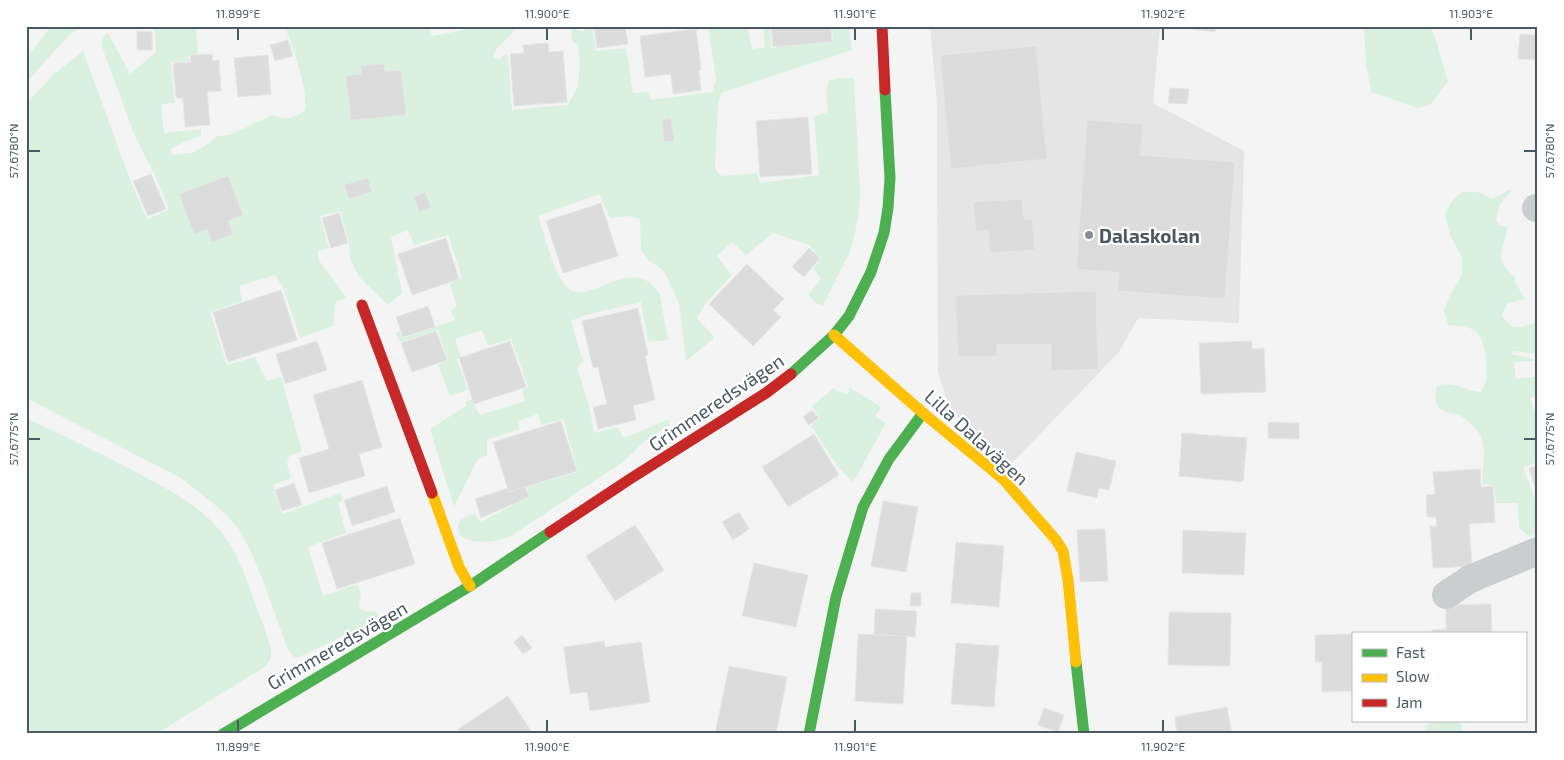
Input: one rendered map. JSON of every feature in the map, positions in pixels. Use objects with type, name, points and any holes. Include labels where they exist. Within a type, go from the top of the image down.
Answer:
[{"type":"street","name":"Grimmeredsvägen","points":[[223,734],[470,586],[630,479],[766,393],[799,368],[834,336],[849,316],[871,272],[884,233],[888,208],[890,178],[882,26]]},
{"type":"street","points":[[362,305],[458,567],[470,586]]},
{"type":"street","name":"Lilla Dalavägen","points":[[834,336],[1003,479],[1056,540],[1063,551],[1068,580],[1084,734]]},
{"type":"street","points":[[809,734],[836,597],[863,507],[889,459],[923,412]]},
{"type":"street","points":[[1446,596],[1470,579],[1538,551]]},
{"type":"shaded area","name":"Dalaskolan","points":[[930,26],[1160,26],[1153,103],[1244,151],[1239,323],[1138,318],[1119,352],[1013,462],[1001,459],[954,413],[945,395],[938,372],[937,105]]},
{"type":"green space","points":[[51,26],[84,26],[69,35],[26,83],[26,59]]},
{"type":"green space","points":[[196,26],[198,54],[189,54],[189,61],[171,62],[176,103],[161,104],[164,133],[201,129],[201,136],[171,149],[172,155],[192,153],[218,136],[230,135],[272,115],[289,118],[305,110],[302,79],[285,26],[429,26],[432,36],[464,30],[463,26],[519,26],[497,48],[493,56],[495,59],[499,59],[506,54],[508,55],[512,110],[568,105],[578,86],[580,65],[578,46],[571,39],[572,29],[584,31],[584,26],[592,26],[596,51],[626,48],[633,93],[648,92],[651,100],[712,92],[716,80],[708,26],[747,26],[752,49],[765,47],[763,26],[770,26],[772,48],[833,42],[832,26],[849,26],[852,50],[721,93],[718,105],[715,164],[717,172],[723,176],[757,173],[760,183],[819,175],[814,116],[828,112],[826,92],[829,81],[837,78],[854,78],[860,192],[859,211],[849,254],[823,306],[814,302],[809,295],[821,278],[813,268],[821,258],[809,245],[773,233],[746,255],[732,242],[717,256],[732,275],[707,302],[697,318],[713,336],[713,339],[686,361],[679,304],[662,269],[649,261],[641,250],[640,219],[628,216],[610,218],[599,194],[538,216],[554,263],[567,287],[576,292],[587,291],[624,278],[637,278],[649,282],[660,295],[668,340],[648,342],[641,302],[582,316],[571,321],[583,361],[578,367],[578,371],[590,409],[594,433],[617,427],[624,438],[669,419],[670,425],[646,440],[623,462],[511,536],[498,540],[478,542],[459,535],[458,527],[460,520],[474,513],[480,522],[529,497],[527,487],[578,472],[563,419],[542,425],[538,414],[518,421],[520,429],[487,440],[487,455],[477,461],[454,507],[430,429],[466,406],[465,402],[472,399],[480,415],[525,401],[522,390],[528,387],[511,339],[488,346],[482,330],[455,339],[461,357],[457,359],[468,390],[450,396],[438,365],[448,360],[437,330],[401,342],[395,333],[400,331],[403,338],[455,320],[451,310],[457,306],[450,284],[462,278],[448,235],[414,245],[408,230],[391,237],[402,293],[388,305],[359,277],[350,258],[349,242],[340,211],[320,216],[329,248],[318,251],[318,259],[347,298],[336,301],[333,326],[300,338],[283,288],[275,275],[239,286],[242,301],[210,312],[227,365],[255,357],[267,381],[281,377],[302,451],[289,456],[287,464],[291,478],[273,485],[282,514],[340,493],[343,500],[338,503],[346,533],[308,547],[323,596],[357,584],[361,595],[360,609],[368,612],[375,611],[381,618],[297,658],[294,657],[287,648],[251,552],[238,528],[225,513],[181,478],[26,398],[26,104],[54,74],[83,51],[131,182],[147,219],[169,210],[154,173],[136,139],[103,50],[102,38],[108,33],[130,74],[156,52],[155,28]]},
{"type":"green space","points":[[1364,26],[1430,26],[1448,81],[1431,104],[1418,108],[1371,92],[1366,64]]},
{"type":"green space","points":[[1512,190],[1500,204],[1496,220],[1499,225],[1507,227],[1501,259],[1515,277],[1515,282],[1525,299],[1508,303],[1502,315],[1514,327],[1538,322],[1538,354],[1512,351],[1511,354],[1534,359],[1533,361],[1514,362],[1516,379],[1538,376],[1538,395],[1530,398],[1538,421],[1538,462],[1523,467],[1538,506],[1538,535],[1529,536],[1519,528],[1518,503],[1496,503],[1494,485],[1482,484],[1484,448],[1477,430],[1461,416],[1446,413],[1440,409],[1436,397],[1437,386],[1443,384],[1481,392],[1487,376],[1484,347],[1479,335],[1469,328],[1448,325],[1444,310],[1450,295],[1462,275],[1462,257],[1450,235],[1445,214],[1452,201],[1462,192],[1478,192],[1492,198]]},
{"type":"green space","points":[[849,387],[881,407],[875,416],[886,423],[853,482],[838,467],[811,426],[820,418],[812,406],[834,388],[837,391],[848,394]]},
{"type":"green space","points":[[26,418],[136,472],[193,505],[213,523],[234,550],[266,632],[271,657],[266,666],[156,734],[26,734]]},
{"type":"green space","points":[[1430,722],[1460,722],[1463,734],[1423,734]]},
{"type":"building","points":[[594,26],[625,26],[628,44],[597,48]]},
{"type":"building","points":[[771,26],[831,26],[832,42],[773,47]]},
{"type":"building","points":[[1171,26],[1216,26],[1215,32]]},
{"type":"building","points":[[696,29],[701,70],[699,71],[701,90],[673,94],[671,74],[645,77],[640,36]]},
{"type":"building","points":[[137,31],[152,32],[152,50],[137,50]]},
{"type":"building","points":[[1520,34],[1538,35],[1538,60],[1518,59]]},
{"type":"building","points":[[288,40],[293,56],[275,61],[270,45]]},
{"type":"building","points":[[548,43],[549,52],[563,51],[567,102],[514,106],[510,54],[524,53],[523,45]]},
{"type":"building","points":[[1036,46],[1047,159],[951,169],[940,55]]},
{"type":"building","points":[[212,54],[213,61],[219,60],[221,91],[207,92],[210,125],[185,127],[183,98],[176,98],[173,63],[191,62],[190,55]]},
{"type":"building","points":[[268,55],[271,94],[238,97],[234,58]]},
{"type":"building","points":[[384,64],[385,71],[401,70],[406,115],[351,120],[346,76],[361,74],[361,66]]},
{"type":"building","points":[[1170,88],[1189,89],[1187,104],[1168,103]]},
{"type":"building","points":[[808,117],[812,174],[760,177],[756,121]]},
{"type":"building","points":[[671,118],[674,141],[664,142],[662,120]]},
{"type":"building","points":[[1087,120],[1143,124],[1140,155],[1235,162],[1225,299],[1118,291],[1119,273],[1076,269]]},
{"type":"building","points":[[151,174],[166,209],[148,216],[133,181]]},
{"type":"building","points":[[228,176],[243,215],[228,221],[233,234],[212,242],[207,229],[194,234],[179,194]]},
{"type":"building","points":[[368,178],[372,192],[349,199],[344,185]]},
{"type":"building","points":[[425,192],[431,207],[419,212],[414,197]]},
{"type":"building","points":[[1022,199],[1024,219],[1032,219],[1035,250],[990,253],[988,230],[976,231],[973,202]]},
{"type":"building","points":[[601,203],[618,256],[563,273],[546,221]]},
{"type":"building","points":[[339,213],[348,243],[331,248],[322,218]]},
{"type":"building","points":[[446,238],[459,279],[412,295],[398,254]]},
{"type":"building","points":[[809,248],[820,258],[804,277],[792,267]]},
{"type":"building","points":[[747,264],[784,299],[773,310],[781,317],[753,346],[709,304]]},
{"type":"building","points":[[281,290],[297,340],[228,362],[213,312]]},
{"type":"building","points":[[1096,291],[1098,369],[1051,371],[1051,345],[997,345],[997,357],[958,357],[955,295]]},
{"type":"building","points":[[428,306],[435,327],[403,337],[396,317]]},
{"type":"building","points":[[638,308],[648,355],[645,356],[655,400],[633,406],[636,420],[598,429],[593,407],[607,404],[598,367],[593,368],[582,321]]},
{"type":"building","points":[[436,331],[447,360],[412,372],[401,343]]},
{"type":"building","points":[[317,341],[327,370],[285,384],[276,354]]},
{"type":"building","points":[[510,341],[526,387],[474,404],[459,358]]},
{"type":"building","points":[[1252,341],[1252,349],[1264,348],[1266,392],[1201,394],[1199,343]]},
{"type":"building","points":[[362,380],[382,447],[359,454],[365,476],[309,493],[299,458],[329,449],[313,395]]},
{"type":"building","points":[[812,410],[819,418],[809,425],[803,417]]},
{"type":"building","points":[[561,421],[577,471],[509,492],[493,442]]},
{"type":"building","points":[[1268,422],[1299,423],[1299,439],[1268,438]]},
{"type":"building","points":[[1182,433],[1247,438],[1243,482],[1179,476]]},
{"type":"building","points":[[814,434],[839,475],[788,507],[762,467]]},
{"type":"building","points":[[1076,452],[1116,461],[1109,490],[1099,488],[1097,498],[1067,491]]},
{"type":"building","points":[[1538,465],[1538,497],[1529,468]]},
{"type":"building","points":[[1480,469],[1481,487],[1493,486],[1495,522],[1469,524],[1472,566],[1433,568],[1430,526],[1437,526],[1436,517],[1427,517],[1426,495],[1435,494],[1433,472]]},
{"type":"building","points":[[294,483],[302,505],[282,511],[275,490]]},
{"type":"building","points":[[387,486],[395,512],[352,526],[344,500]]},
{"type":"building","points":[[525,487],[529,497],[481,518],[475,499],[508,488],[509,492]]},
{"type":"building","points":[[883,501],[918,507],[906,572],[871,566]]},
{"type":"building","points":[[739,512],[749,529],[733,540],[722,522]]},
{"type":"building","points":[[400,518],[415,564],[337,589],[322,543]]},
{"type":"building","points":[[635,525],[664,570],[615,601],[586,556]]},
{"type":"building","points":[[1105,529],[1108,581],[1080,582],[1077,530]]},
{"type":"building","points":[[1183,530],[1246,533],[1244,575],[1182,573]]},
{"type":"building","points":[[956,542],[1004,546],[999,607],[951,603]]},
{"type":"building","points":[[754,563],[808,575],[796,627],[742,616]]},
{"type":"building","points":[[911,593],[921,593],[921,606],[910,606]]},
{"type":"building","points":[[1491,604],[1492,632],[1432,632],[1432,630],[1446,629],[1446,605]]},
{"type":"building","points":[[875,609],[917,611],[915,637],[874,635]]},
{"type":"building","points":[[1169,612],[1231,613],[1230,666],[1168,665]]},
{"type":"building","points":[[858,634],[907,636],[903,704],[855,701]]},
{"type":"building","points":[[1352,634],[1352,691],[1322,692],[1322,662],[1315,662],[1315,635]]},
{"type":"building","points":[[522,635],[532,648],[523,654],[514,642]]},
{"type":"building","points":[[604,641],[605,647],[641,642],[650,702],[590,711],[587,692],[570,694],[564,647]]},
{"type":"building","points":[[956,643],[999,646],[994,707],[951,704]]},
{"type":"building","points":[[729,666],[787,677],[776,734],[715,734]]},
{"type":"building","points":[[508,696],[533,734],[461,734],[458,729]]},
{"type":"building","points":[[1227,707],[1232,734],[1177,734],[1175,717]]},
{"type":"building","points":[[1044,708],[1064,715],[1058,732],[1038,725]]},
{"type":"traffic: fast","points":[[791,374],[834,335],[849,316],[871,272],[884,233],[890,178],[885,90]]},
{"type":"traffic: fast","points":[[809,734],[836,597],[863,507],[889,459],[923,413]]},
{"type":"traffic: fast","points":[[223,734],[470,586],[550,532]]},
{"type":"traffic: fast","points":[[1076,662],[1084,734]]},
{"type":"traffic: slow","points":[[834,335],[923,413],[1003,479],[1056,540],[1063,551],[1068,580],[1076,662]]},
{"type":"traffic: slow","points":[[432,493],[459,567],[470,586]]},
{"type":"traffic: jam","points":[[882,26],[885,90]]},
{"type":"traffic: jam","points":[[362,305],[432,493]]},
{"type":"traffic: jam","points":[[550,532],[766,393],[791,374]]},
{"type":"place","name":"Dalaskolan","points":[[1089,235]]}]
